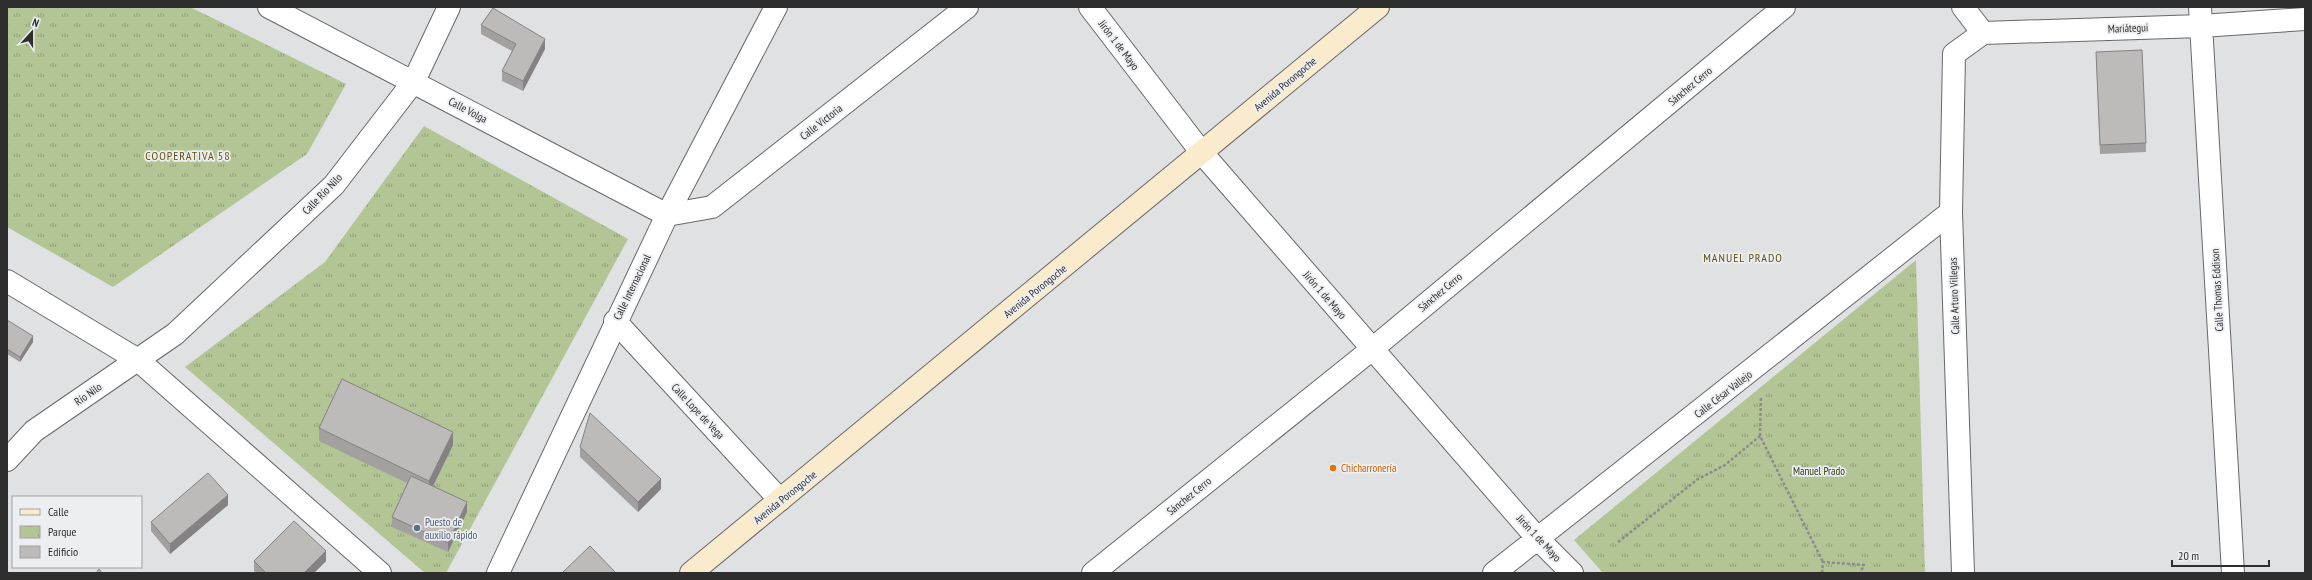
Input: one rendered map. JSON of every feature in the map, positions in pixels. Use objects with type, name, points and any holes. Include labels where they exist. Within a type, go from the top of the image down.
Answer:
[{"type":"main road","name":"Avenida Porongoche","points":[[691,573],[1378,7]]},
{"type":"street","name":"Calle Volga","points":[[269,7],[414,81],[667,215]]},
{"type":"street","name":"Calle Río Nilo","points":[[175,334],[334,185],[414,81],[449,7]]},
{"type":"street","name":"Calle Internacional","points":[[498,573],[615,321],[667,215],[776,7]]},
{"type":"street","name":"Calle Victoria","points":[[667,215],[712,207],[967,7]]},
{"type":"street","name":"Jirón 1 de Mayo","points":[[1090,7],[1202,153],[1371,350],[1538,539],[1572,573]]},
{"type":"street","name":"Sánchez Cerro","points":[[1093,573],[1371,350],[1784,7]]},
{"type":"street","points":[[1963,7],[1983,33]]},
{"type":"street","name":"Mariátegui","points":[[1983,33],[2201,16],[2305,19]]},
{"type":"street","name":"Calle Thomas Eddison","points":[[2201,16],[2233,573]]},
{"type":"street","name":"Calle Arturo Villegas","points":[[1963,573],[1951,212],[1954,54],[1983,33]]},
{"type":"street","name":"Calle César Vallejo","points":[[1494,573],[1951,212]]},
{"type":"street","points":[[7,281],[138,360],[380,573]]},
{"type":"street","name":"Calle Lope de Vega","points":[[615,321],[780,500]]},
{"type":"street","name":"Río Nilo","points":[[7,460],[34,431],[175,334]]},
{"type":"path","points":[[1618,542],[1698,478],[1725,465],[1760,436],[1823,562],[1822,573]]},
{"type":"path","points":[[1823,562],[1864,565],[1860,573]]},
{"type":"green space","points":[[7,7],[190,7],[346,84],[307,154],[113,287],[7,227]]},
{"type":"green space","points":[[424,126],[628,239],[446,573],[425,573],[185,367],[325,262]]},
{"type":"green space","name":"Manuel Prado","points":[[1916,260],[1925,573],[1603,573],[1574,540]]},
{"type":"building","points":[[493,8],[545,39],[523,81],[502,71],[516,44],[481,25]]},
{"type":"building","points":[[2142,50],[2146,143],[2100,145],[2096,52]]},
{"type":"building","points":[[7,320],[33,336],[20,357],[7,349]]},
{"type":"building","points":[[342,379],[453,432],[429,481],[319,428]]},
{"type":"building","points":[[590,413],[661,479],[638,502],[580,447]]},
{"type":"building","points":[[208,473],[228,495],[170,544],[151,522]]},
{"type":"building","points":[[411,476],[467,502],[448,543],[392,517]]},
{"type":"building","points":[[294,521],[326,551],[304,573],[266,573],[254,561]]},
{"type":"building","points":[[590,546],[616,573],[563,572]]},
{"type":"building","points":[[99,569],[102,573],[96,573]]},
{"type":"place","name":"Chicharronería","points":[[1333,468]]},
{"type":"place","name":"Puesto de auxilio rápido","points":[[417,528]]},
{"type":"district","name":"COOPERATIVA 58","points":[[188,155]]},
{"type":"district","name":"MANUEL PRADO","points":[[1743,257]]}]
